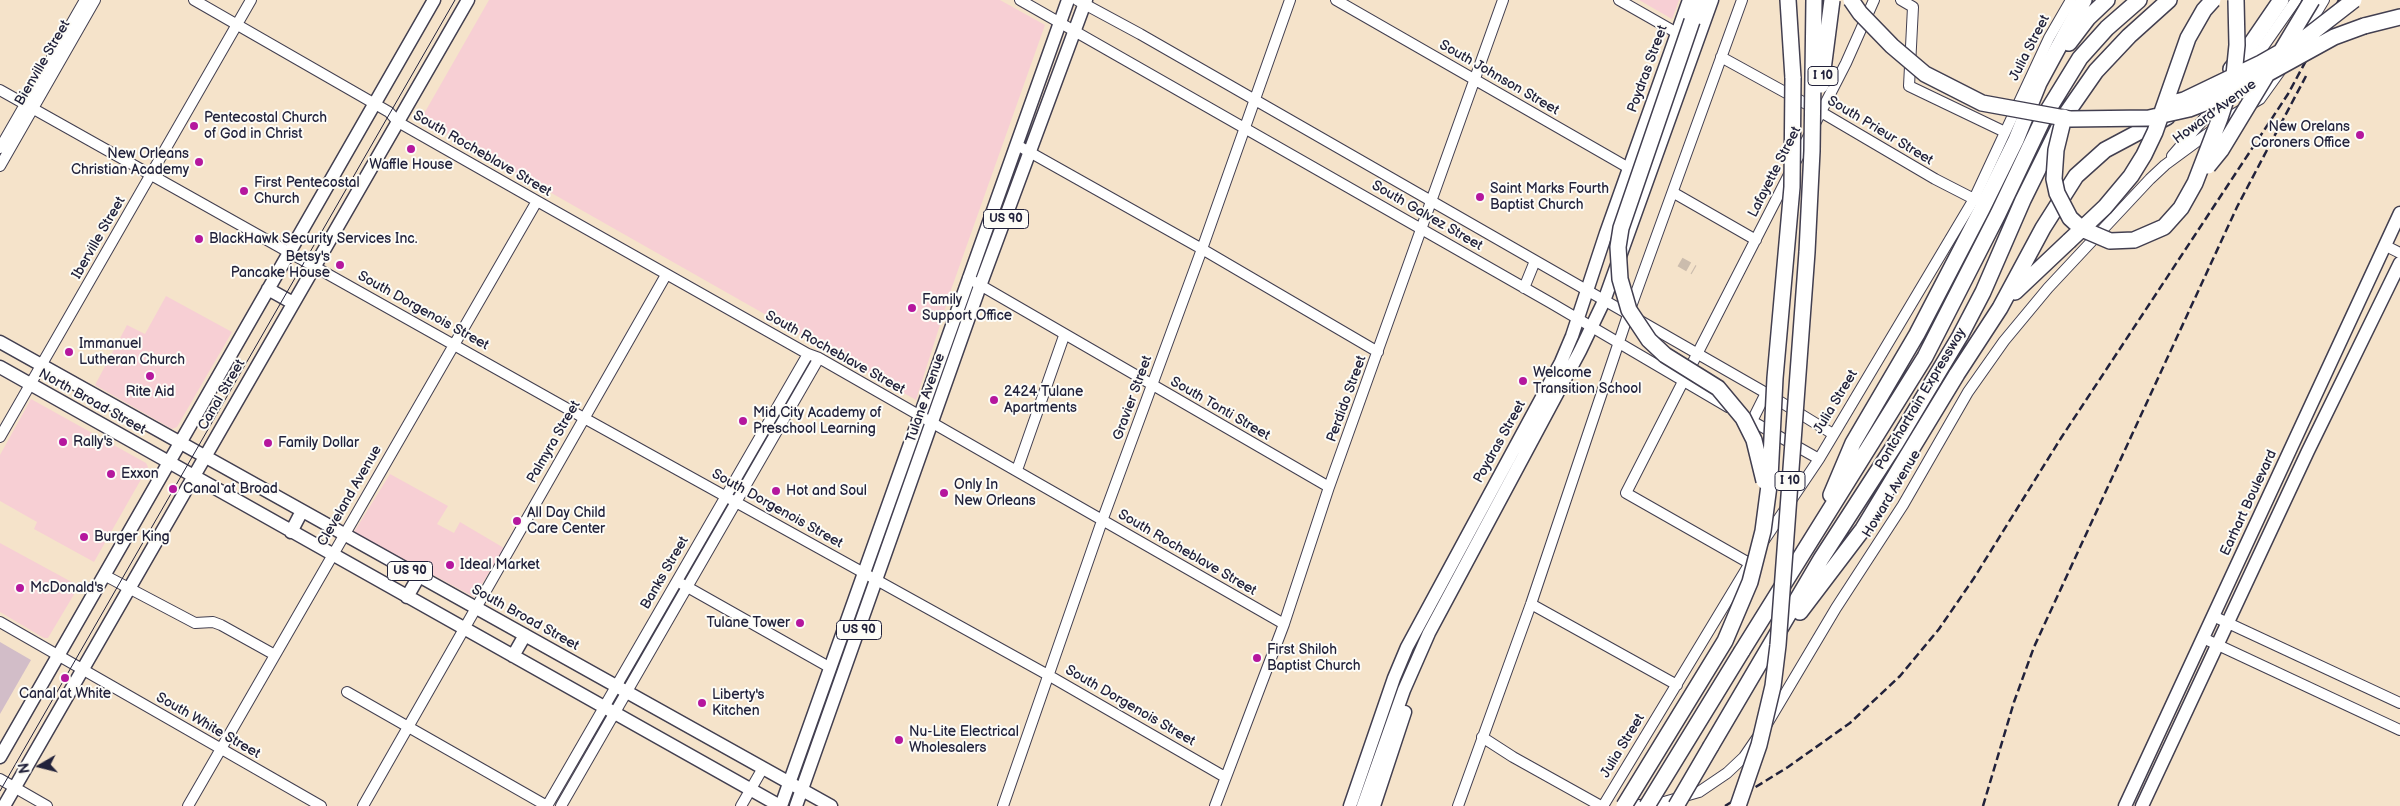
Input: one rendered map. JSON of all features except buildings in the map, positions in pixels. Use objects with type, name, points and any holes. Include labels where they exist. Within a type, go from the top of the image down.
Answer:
[{"type":"highway","points":[[1699,0],[1621,228],[1618,247],[1620,279],[1629,310],[1649,340],[1665,355],[1718,388],[1743,418],[1754,440],[1768,500]]},
{"type":"highway","name":"I 10","points":[[1624,806],[1725,642],[1750,582],[1763,531],[1768,500],[1775,378],[1792,187],[1793,78],[1788,0]]},
{"type":"highway","points":[[1812,151],[1814,0]]},
{"type":"highway","name":"I 10","points":[[1738,806],[1760,745],[1777,663],[1807,252],[1812,151],[1832,0]]},
{"type":"highway","points":[[1852,0],[1860,13],[1892,46],[1925,74],[1982,103],[2070,119],[2149,118],[2189,109],[2236,91],[2334,37],[2364,26],[2400,17]]},
{"type":"highway","points":[[1815,533],[1853,443],[1917,334],[2016,140],[2039,83],[2084,0]]},
{"type":"highway","points":[[2039,83],[2088,18],[2107,0]]},
{"type":"highway","name":"Pontchartrain Expressway","points":[[1647,806],[1815,533],[1880,433],[1925,357],[1998,214],[2045,115],[2080,58],[2107,28],[2139,0]]},
{"type":"highway","name":"Pontchartrain Expressway","points":[[1676,806],[1821,559],[1896,443],[1960,336],[1983,292],[2023,200],[2064,117],[2096,71],[2129,36],[2170,0]]},
{"type":"highway","points":[[2000,308],[2029,278],[2105,207],[2131,176],[2155,132],[2188,38],[2204,10],[2213,0]]},
{"type":"highway","points":[[2195,184],[2211,145],[2234,75],[2237,45],[2236,0]]},
{"type":"highway","points":[[1760,663],[1864,529],[1957,374],[2000,308],[2043,228],[2076,176],[2105,150],[2184,108],[2214,88],[2244,54],[2281,0]]},
{"type":"highway","points":[[2064,117],[2054,164],[2057,193],[2070,218],[2093,235],[2110,241],[2123,241],[2155,232],[2172,220],[2195,184],[2221,150],[2312,0]]},
{"type":"highway","points":[[2117,119],[2184,100],[2261,63],[2305,38],[2354,0]]},
{"type":"main road","name":"Canal Street","points":[[0,757],[434,0]]},
{"type":"main road","name":"Canal Street","points":[[4,806],[468,0]]},
{"type":"main road","name":"Tulane Avenue","points":[[781,806],[1068,0]]},
{"type":"main road","name":"Poydras Street","points":[[1350,806],[1407,647],[1561,362],[1588,291],[1629,168],[1689,0]]},
{"type":"main road","name":"Poydras Street","points":[[1428,633],[1592,327],[1604,301],[1712,0]]},
{"type":"main road","name":"Tulane Avenue","points":[[796,806],[933,424],[980,286],[1075,32],[1083,1]]},
{"type":"main road","name":"Earhart Boulevard","points":[[2125,806],[2400,213]]},
{"type":"main road","points":[[2142,806],[2400,263]]},
{"type":"main road","points":[[268,289],[293,303]]},
{"type":"main road","name":"North Broad Street","points":[[0,342],[204,456]]},
{"type":"main road","name":"North Broad Street","points":[[0,368],[169,462]]},
{"type":"main road","points":[[107,428],[118,408]]},
{"type":"main road","name":"South Broad Street","points":[[204,456],[830,806]]},
{"type":"main road","name":"US 90","points":[[169,462],[781,806]]},
{"type":"main road","points":[[2266,502],[2281,510]]},
{"type":"main road","points":[[291,532],[302,510]]},
{"type":"main road","points":[[407,597],[419,576]]},
{"type":"main road","points":[[1362,806],[1404,690],[1428,633]]},
{"type":"main road","points":[[1374,806],[1389,763],[1428,633]]},
{"type":"main road","points":[[513,656],[525,635]]},
{"type":"main road","points":[[694,757],[706,736]]},
{"type":"main road","points":[[2148,756],[2162,763]]},
{"type":"street","name":"Bienville Street","points":[[0,166],[29,106],[85,0]]},
{"type":"street","name":"Bienville Street","points":[[0,148],[96,0]]},
{"type":"street","name":"South Rocheblave Street","points":[[194,0],[374,103],[389,112],[398,122],[666,275],[808,354],[819,358],[1017,470],[1102,521],[1284,624]]},
{"type":"street","name":"Iberville Street","points":[[0,437],[251,0]]},
{"type":"street","name":"South Galvez Street","points":[[1020,0],[1686,380],[1752,421],[1819,459]]},
{"type":"street","name":"Gravier Street","points":[[1003,806],[1102,521],[1246,128],[1254,100],[1290,0]]},
{"type":"street","name":"South Johnson Street","points":[[1336,0],[1648,179]]},
{"type":"street","name":"Perdido Street","points":[[1215,806],[1284,624],[1329,487],[1503,0]]},
{"type":"street","points":[[1619,0],[1677,33]]},
{"type":"street","points":[[1458,806],[1530,604],[1628,315],[1674,193],[1742,0]]},
{"type":"street","name":"Lafayette Street","points":[[1749,563],[1626,493],[1699,355],[1846,63],[1874,0]]},
{"type":"street","points":[[1901,0],[1913,7],[1909,86],[2005,132]]},
{"type":"street","name":"Julia Street","points":[[1602,806],[1749,563],[1819,459],[1974,199],[2049,38],[2071,0]]},
{"type":"street","name":"Howard Avenue","points":[[1632,806],[1664,802],[1699,792],[1727,773],[1744,757],[1776,710],[1836,608],[1903,505],[1968,392],[2004,341],[2048,288],[2165,165],[2193,129],[2248,68],[2296,0]]},
{"type":"street","name":"Howard Avenue","points":[[2165,165],[2232,115],[2260,99],[2270,88],[2324,0]]},
{"type":"street","name":"South Galvez Street","points":[[1083,1],[1766,393],[1833,434]]},
{"type":"street","name":"South Prieur Street","points":[[1721,57],[1821,112],[1935,180],[1974,199]]},
{"type":"street","name":"South Dorgenois Street","points":[[0,90],[584,418],[1048,675],[1225,777]]},
{"type":"street","points":[[1017,145],[1202,249],[1378,352]]},
{"type":"street","points":[[1674,193],[1756,240]]},
{"type":"street","name":"Cleveland Avenue","points":[[188,806],[537,201]]},
{"type":"street","points":[[2386,246],[2400,253]]},
{"type":"street","points":[[1524,288],[1535,262]]},
{"type":"street","name":"Palmyra Street","points":[[363,806],[666,275]]},
{"type":"street","name":"South Tonti Street","points":[[968,278],[1064,336],[1329,487]]},
{"type":"street","points":[[1017,470],[1064,336]]},
{"type":"street","name":"Banks Street","points":[[547,806],[609,710],[676,581],[808,354]]},
{"type":"street","name":"Banks Street","points":[[621,689],[686,587],[819,358]]},
{"type":"street","points":[[1702,390],[1718,366]]},
{"type":"street","points":[[1752,421],[1766,393]]},
{"type":"street","points":[[104,575],[195,623],[213,622],[221,625],[275,655]]},
{"type":"street","points":[[676,581],[829,667]]},
{"type":"street","points":[[1530,604],[1677,684]]},
{"type":"street","points":[[2213,616],[2400,703]]},
{"type":"street","name":"South White Street","points":[[0,622],[321,806]]},
{"type":"street","points":[[2203,638],[2400,730]]},
{"type":"street","points":[[347,692],[547,806]]},
{"type":"street","name":"Banks Street","points":[[561,806],[609,710]]},
{"type":"street","points":[[1482,737],[1602,806]]},
{"type":"street","points":[[741,806],[763,768]]},
{"type":"street","points":[[0,779],[47,806]]},
{"type":"shaded area","points":[[489,0],[1000,0],[1045,25],[952,287],[916,400],[421,119]]},
{"type":"shaded area","points":[[1639,0],[1679,0],[1672,19]]},
{"type":"shaded area","points":[[166,296],[232,332],[177,427],[172,429],[95,385],[127,325],[145,334]]},
{"type":"shaded area","points":[[31,399],[146,463],[148,467],[94,562],[34,529],[37,522],[0,501],[0,455]]},
{"type":"shaded area","points":[[390,474],[448,506],[437,524],[454,533],[460,522],[504,548],[474,597],[354,532]]},
{"type":"shaded area","points":[[0,543],[79,586],[48,638],[44,638],[0,612]]},
{"type":"shaded area","points":[[0,642],[31,660],[0,714]]},
{"type":"tunnel","points":[[1680,262],[1694,270]]},
{"type":"tram line","points":[[0,791],[455,0]]},
{"type":"railway","points":[[1725,806],[1788,767],[1850,723],[1900,676],[1939,629],[1974,578],[2061,438],[2288,94],[2339,0]]},
{"type":"railway","points":[[1983,806],[2014,702],[2034,647],[2237,207],[2306,76]]},
{"type":"place","name":"Pentecostal Church of God in Christ","points":[[194,126]]},
{"type":"place","name":"New Orelans Coroners Office","points":[[2360,135]]},
{"type":"place","name":"Waffle House","points":[[411,149]]},
{"type":"place","name":"New Orleans Christian Academy","points":[[199,162]]},
{"type":"place","name":"First Pentecostal Church","points":[[244,191]]},
{"type":"place","name":"Saint Marks Fourth Baptist Church","points":[[1480,197]]},
{"type":"place","name":"BlackHawk Security Services Inc.","points":[[199,239]]},
{"type":"place","name":"Betsy's Pancake House","points":[[340,265]]},
{"type":"place","name":"Family Support Office","points":[[912,308]]},
{"type":"place","name":"Immanuel Lutheran Church","points":[[69,352]]},
{"type":"place","name":"Rite Aid","points":[[150,376]]},
{"type":"place","name":"Welcome Transition School","points":[[1523,381]]},
{"type":"place","name":"2424 Tulane Apartments","points":[[994,400]]},
{"type":"place","name":"Mid City Academy of Preschool Learning","points":[[743,421]]},
{"type":"place","name":"Rally's","points":[[63,442]]},
{"type":"place","name":"Family Dollar","points":[[268,443]]},
{"type":"place","name":"Exxon","points":[[111,474]]},
{"type":"place","name":"Canal at Broad","points":[[173,489]]},
{"type":"place","name":"Hot and Soul","points":[[776,491]]},
{"type":"place","name":"Only In New Orleans","points":[[944,493]]},
{"type":"place","name":"All Day Child Care Center","points":[[517,521]]},
{"type":"place","name":"Burger King","points":[[84,537]]},
{"type":"place","name":"Ideal Market","points":[[450,565]]},
{"type":"place","name":"McDonald's","points":[[20,588]]},
{"type":"place","name":"Tulane Tower","points":[[800,623]]},
{"type":"place","name":"First Shiloh Baptist Church","points":[[1257,658]]},
{"type":"place","name":"Canal at White","points":[[65,678]]},
{"type":"place","name":"Liberty's Kitchen","points":[[702,703]]},
{"type":"place","name":"Nu-Lite Electrical Wholesalers","points":[[899,740]]}]
